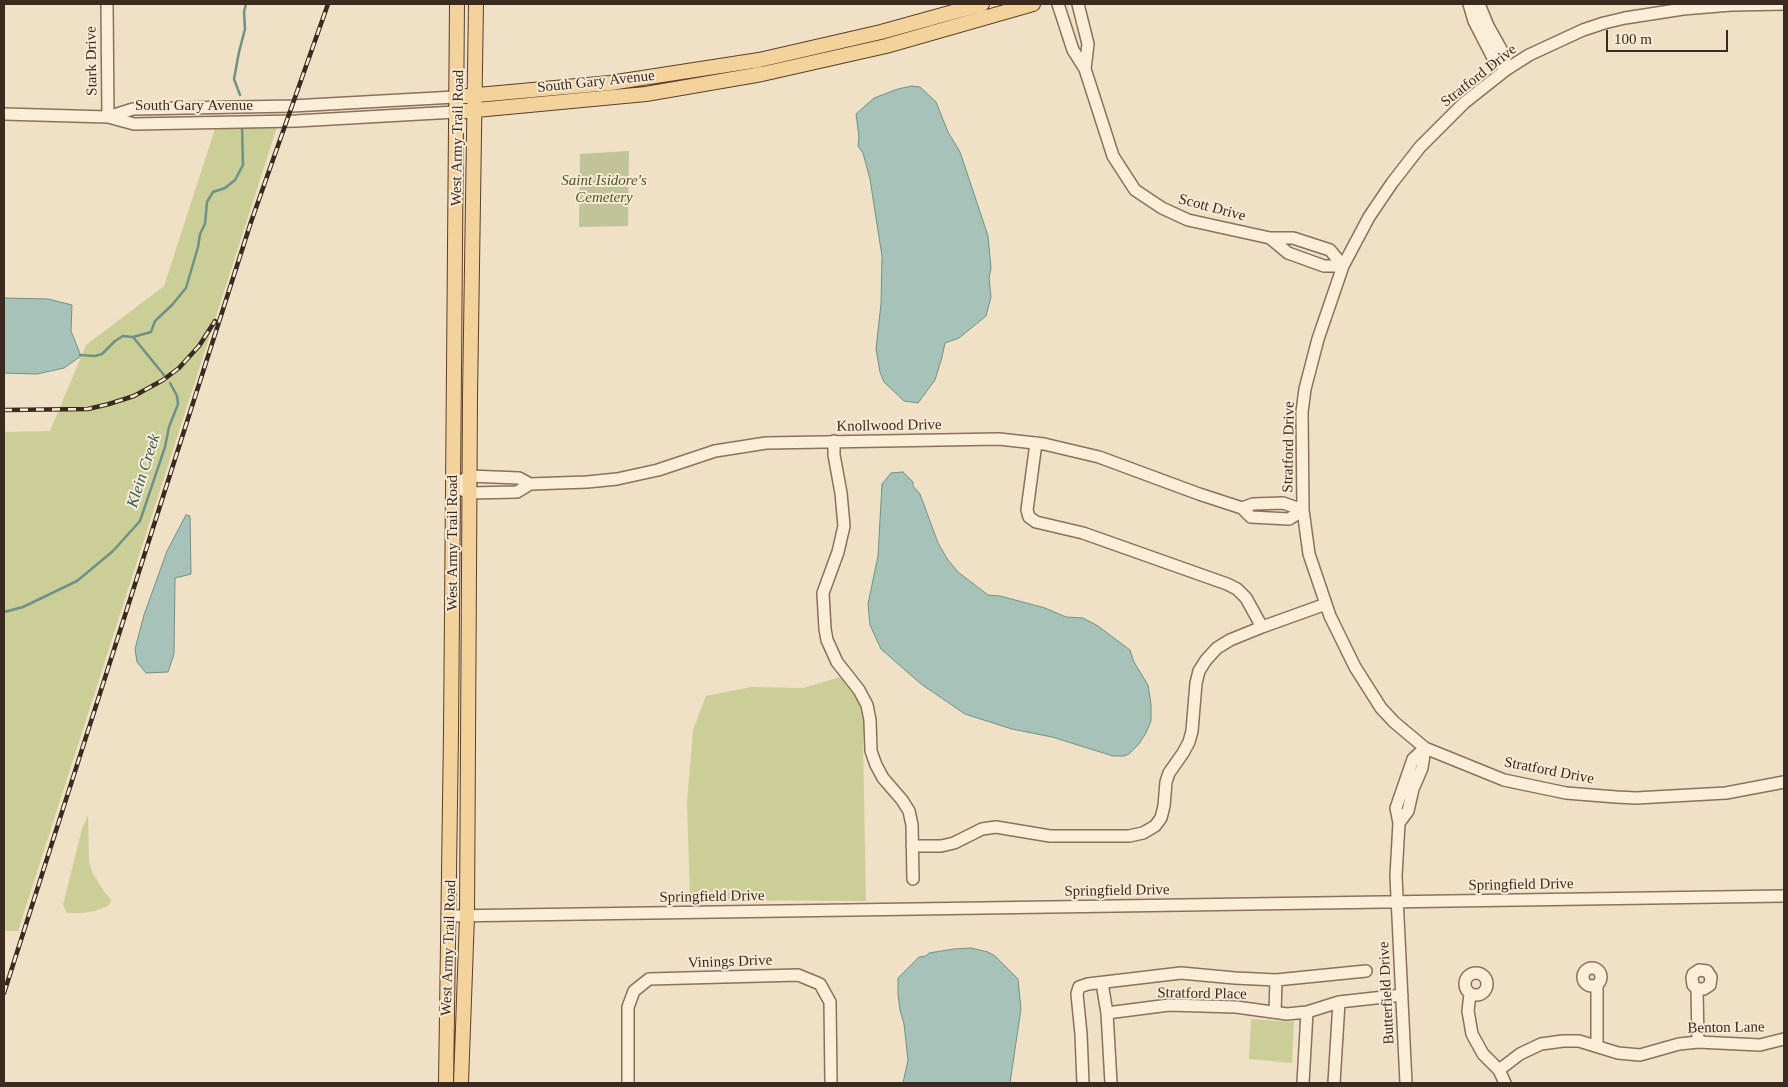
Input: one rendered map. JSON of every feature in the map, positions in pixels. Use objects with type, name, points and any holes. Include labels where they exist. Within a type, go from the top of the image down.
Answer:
[{"type":"main road","name":"West Army Trail Road","points":[[446,1083],[454,486],[457,4]]},
{"type":"main road","name":"West Army Trail Road","points":[[461,1083],[467,916],[469,476],[476,4]]},
{"type":"main road","name":"South Gary Avenue","points":[[455,97],[584,86],[759,60],[866,36],[982,4]]},
{"type":"main road","name":"South Gary Avenue","points":[[455,112],[475,112],[618,97],[698,86],[811,64],[870,50],[1033,4]]},
{"type":"main road","points":[[866,36],[870,50]]},
{"type":"street","name":"Stark Drive","points":[[107,4],[108,117]]},
{"type":"street","name":"Scott Drive","points":[[1058,4],[1073,50],[1085,68],[1113,156],[1135,190],[1162,208],[1188,220],[1270,238],[1293,238],[1330,250],[1343,266]]},
{"type":"street","name":"Scott Drive","points":[[1078,4],[1088,44],[1085,68]]},
{"type":"street","points":[[1469,4],[1474,21],[1492,56],[1507,69]]},
{"type":"street","points":[[1479,4],[1488,26],[1502,51],[1507,69]]},
{"type":"street","name":"Stratford Drive","points":[[1784,4],[1683,9],[1625,18],[1583,30],[1529,55],[1507,69],[1464,103],[1420,147],[1380,199],[1343,266],[1318,339],[1302,412],[1303,510],[1309,554],[1326,604],[1354,667],[1381,708],[1424,748],[1504,780],[1566,792],[1616,797],[1636,798],[1726,793],[1784,782]]},
{"type":"street","name":"South Gary Avenue","points":[[108,117],[133,109],[292,106],[455,97]]},
{"type":"street","name":"South Gary Avenue","points":[[108,117],[134,124],[296,121],[455,112]]},
{"type":"street","points":[[4,114],[108,117]]},
{"type":"street","name":"Scott Drive","points":[[1270,238],[1288,253],[1324,266],[1343,266]]},
{"type":"street","name":"Knollwood Drive","points":[[454,486],[469,493],[517,492],[530,484],[617,479],[647,473],[738,446],[766,443],[983,439],[1058,446],[1099,457],[1242,508],[1253,504],[1283,503],[1303,510]]},
{"type":"street","points":[[834,442],[834,455],[841,493],[844,526],[838,552],[823,593],[825,629],[837,662],[859,690],[866,705],[870,720],[873,758],[883,778],[909,811],[912,825],[913,879]]},
{"type":"street","points":[[1036,443],[1026,510],[1027,515],[1031,519],[1041,524],[1082,533],[1227,584],[1237,589],[1246,598],[1262,627]]},
{"type":"street","points":[[454,486],[469,476]]},
{"type":"street","name":"Knollwood Drive","points":[[469,476],[519,478],[530,484]]},
{"type":"street","points":[[912,846],[941,846],[954,843],[982,829],[996,827],[1050,836],[1129,836],[1143,833],[1155,826],[1161,818],[1169,773],[1189,742],[1192,731],[1196,683],[1199,671],[1206,660],[1217,648],[1230,640],[1326,604]]},
{"type":"street","name":"Butterfield Drive","points":[[1406,1083],[1396,876],[1399,822],[1408,810],[1413,789],[1422,768],[1424,748]]},
{"type":"street","name":"Springfield Drive","points":[[449,916],[1784,896]]},
{"type":"street","points":[[1083,1083],[1077,994],[1079,987],[1088,984],[1181,972],[1276,980],[1366,971]]},
{"type":"street","name":"Vinings Drive","points":[[628,1083],[628,1007],[634,991],[649,979],[798,975],[820,984],[830,1002],[831,1083]]},
{"type":"street","points":[[1275,1012],[1276,980]]},
{"type":"street","points":[[1102,983],[1107,1013],[1111,1083]]},
{"type":"street","points":[[1597,985],[1597,1046]]},
{"type":"street","points":[[1697,989],[1698,1042]]},
{"type":"street","points":[[1470,994],[1468,1011],[1472,1034],[1482,1054],[1499,1070],[1505,1083]]},
{"type":"street","name":"Stratford Place","points":[[1107,1013],[1169,1005],[1236,1007],[1287,1014],[1307,1012],[1339,1002],[1402,996]]},
{"type":"street","points":[[1334,1083],[1339,1002]]},
{"type":"street","points":[[1302,1083],[1307,1012]]},
{"type":"street","name":"Benton Lane","points":[[1499,1070],[1520,1054],[1541,1044],[1563,1041],[1579,1041],[1618,1053],[1640,1055],[1663,1047],[1698,1042],[1760,1045],[1784,1039]]},
{"type":"green space","points":[[277,127],[18,931],[4,931],[4,432],[50,431],[86,345],[164,286],[215,129]]},
{"type":"green space","name":"Saint Isidore's Cemetery","points":[[629,151],[628,226],[579,227],[580,154]]},
{"type":"green space","points":[[840,677],[858,700],[865,719],[863,739],[866,901],[690,900],[687,802],[693,730],[706,696],[751,687],[803,688]]},
{"type":"green space","points":[[88,815],[89,861],[92,872],[111,899],[108,906],[95,911],[67,913],[63,905],[82,829]]},
{"type":"green space","points":[[1251,1019],[1294,1022],[1292,1063],[1249,1059]]},
{"type":"water","points":[[912,86],[920,87],[936,102],[948,132],[960,152],[988,236],[991,268],[989,278],[991,297],[986,316],[959,338],[945,343],[935,380],[918,403],[904,401],[884,382],[880,372],[876,349],[881,304],[882,256],[870,179],[863,153],[858,146],[859,137],[856,114],[874,98]]},
{"type":"water","points":[[4,298],[48,299],[72,305],[71,331],[81,356],[64,368],[37,374],[4,373]]},
{"type":"water","points":[[903,472],[913,482],[913,486],[920,494],[938,543],[958,572],[988,595],[1000,596],[1045,608],[1066,617],[1083,618],[1098,626],[1130,650],[1134,662],[1148,685],[1151,721],[1139,744],[1129,754],[1113,756],[1052,737],[1012,729],[965,714],[921,684],[881,649],[870,625],[868,604],[878,556],[882,484],[891,473]]},
{"type":"water","points":[[186,515],[190,516],[191,574],[175,578],[174,654],[168,672],[146,673],[137,662],[135,649],[144,615],[167,551]]},
{"type":"water","points":[[971,948],[988,952],[995,956],[1018,979],[1021,1009],[1010,1083],[903,1083],[908,1060],[898,994],[898,978],[919,957],[926,956],[929,953]]},
{"type":"waterway","points":[[240,95],[234,79],[245,29],[244,12],[246,4]]},
{"type":"waterway","points":[[133,337],[151,332],[155,321],[186,288],[200,234],[205,224],[207,202],[213,192],[225,188],[235,180],[243,165],[242,126]]},
{"type":"waterway","name":"Klein Creek","points":[[80,355],[95,356],[102,354],[123,336],[133,337],[164,375]]},
{"type":"waterway","name":"Klein Creek","points":[[4,612],[23,607],[77,581],[113,551],[140,521],[178,404],[177,396],[170,383]]},
{"type":"railway","points":[[4,993],[251,222],[328,4]]},
{"type":"railway","points":[[4,410],[88,409],[134,396],[163,380],[179,368],[199,346],[215,321]]}]
